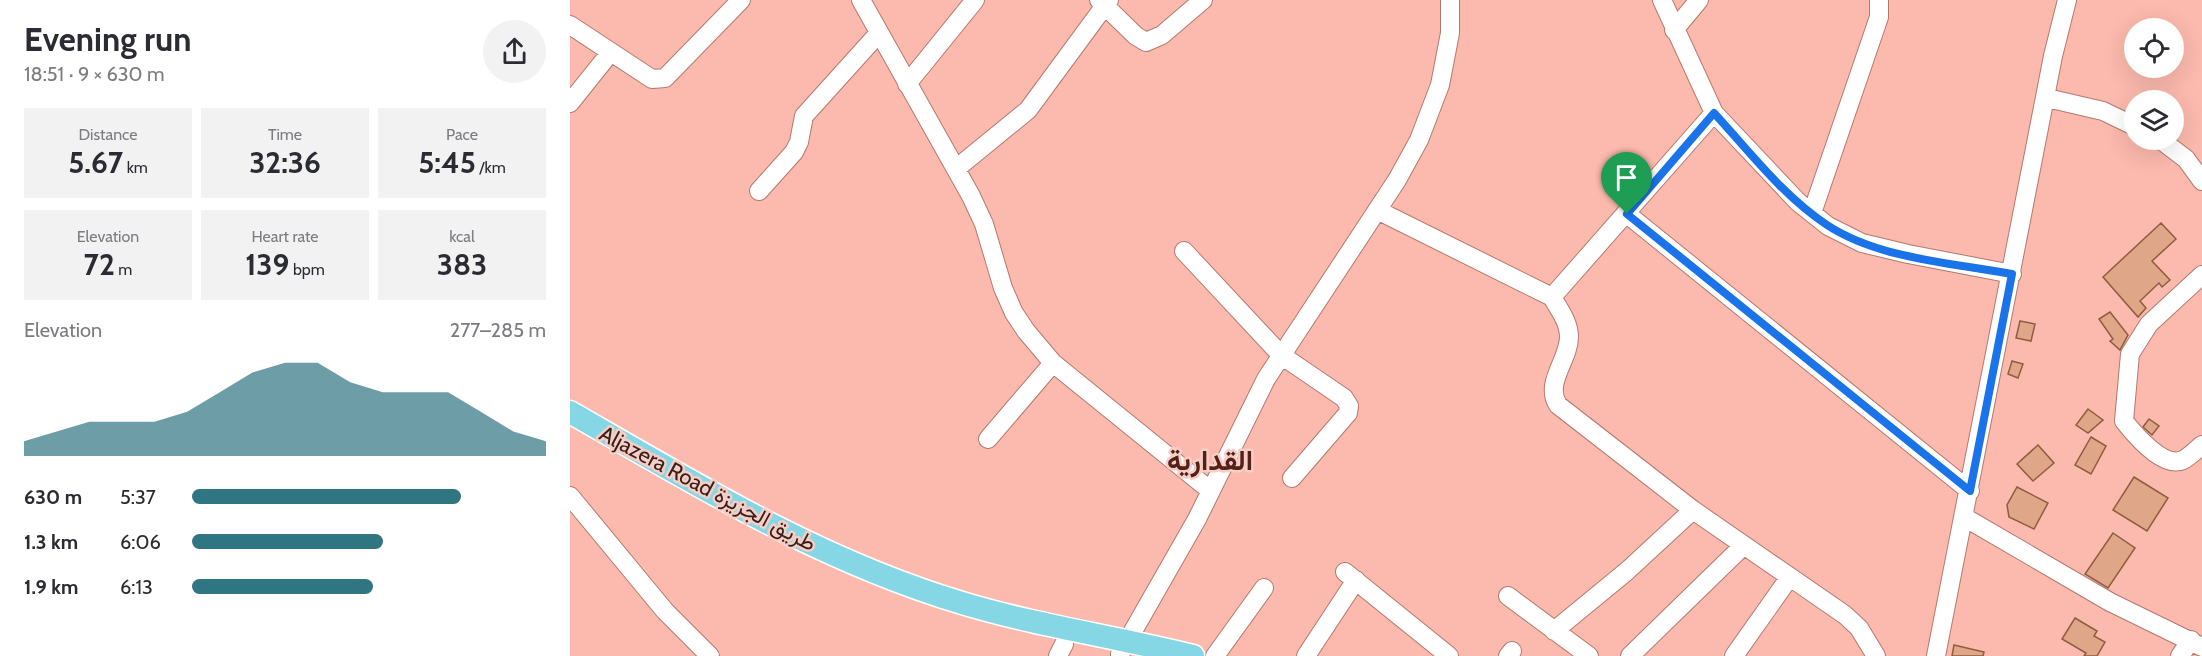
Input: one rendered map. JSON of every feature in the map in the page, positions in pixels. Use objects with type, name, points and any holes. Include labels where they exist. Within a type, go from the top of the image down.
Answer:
[{"type":"main road","name":"Aljazera Road طريق الجزيزة","points":[[570,412],[732,506],[852,563],[963,604],[1053,627],[1125,650]]},
{"type":"main road","name":"Aljazera Road طريق الجزيزة","points":[[570,429],[717,514],[788,552],[846,577],[1061,650],[1125,650],[1193,656]]},
{"type":"street","points":[[570,25],[652,79],[665,78],[741,0]]},
{"type":"street","points":[[861,0],[878,34],[957,168],[984,224],[1002,288],[1014,313],[1053,363],[1211,491]]},
{"type":"street","points":[[907,84],[975,0]]},
{"type":"street","points":[[957,168],[1028,110],[1104,2],[1136,36],[1146,42],[1162,35],[1203,0]]},
{"type":"street","points":[[1125,650],[1211,491],[1248,412],[1281,355],[1397,180],[1433,108],[1446,59],[1450,0]]},
{"type":"street","points":[[1662,0],[1714,113],[1765,169],[1828,226],[1863,243],[2012,274]]},
{"type":"street","points":[[1674,30],[1699,0]]},
{"type":"street","points":[[1812,213],[1879,17],[1879,0]]},
{"type":"street","points":[[1936,656],[2067,0]]},
{"type":"street","points":[[759,191],[794,152],[799,142],[804,116],[878,34]]},
{"type":"street","points":[[570,103],[610,53]]},
{"type":"street","points":[[2046,98],[2103,111],[2124,121]]},
{"type":"street","points":[[1552,297],[1714,113]]},
{"type":"street","points":[[2174,150],[2186,159],[2202,181]]},
{"type":"street","points":[[1377,210],[1552,297],[1567,324],[1569,337],[1553,388],[1553,398],[1558,405],[1693,510],[1845,615],[1859,628],[1876,656]]},
{"type":"street","points":[[1627,214],[1970,491]]},
{"type":"street","points":[[1184,251],[1281,355],[1344,398],[1349,406],[1348,413],[1292,478]]},
{"type":"street","points":[[2202,275],[2149,324],[2130,354],[2124,421],[2138,439],[2168,461],[2182,461],[2202,445]]},
{"type":"street","points":[[988,439],[1053,363]]},
{"type":"street","points":[[570,496],[665,611],[710,656]]},
{"type":"street","points":[[1554,631],[1627,571],[1693,510]]},
{"type":"street","points":[[1964,517],[2110,602],[2196,643],[2180,656]]},
{"type":"street","points":[[1630,656],[1743,546]]},
{"type":"street","points":[[1306,656],[1350,576],[1449,656]]},
{"type":"street","points":[[1734,656],[1789,578]]},
{"type":"street","points":[[1215,656],[1264,588]]},
{"type":"street","points":[[1508,596],[1589,656]]},
{"type":"building","points":[[2161,223],[2176,239],[2152,261],[2170,280],[2162,287],[2159,283],[2140,301],[2146,308],[2138,317],[2103,277]]},
{"type":"building","points":[[2110,312],[2128,335],[2120,350],[2110,341],[2113,339],[2099,319]]},
{"type":"building","points":[[2020,321],[2035,324],[2031,341],[2016,338]]},
{"type":"building","points":[[2012,361],[2023,364],[2018,378],[2008,374]]},
{"type":"building","points":[[2088,409],[2103,420],[2088,433],[2076,425]]},
{"type":"building","points":[[2149,419],[2159,426],[2152,435],[2143,427]]},
{"type":"building","points":[[2091,437],[2106,446],[2091,474],[2075,465]]},
{"type":"building","points":[[2038,445],[2054,463],[2033,481],[2017,464]]},
{"type":"building","points":[[2134,477],[2168,498],[2147,531],[2113,510]]},
{"type":"building","points":[[2017,487],[2048,503],[2034,529],[2009,517],[2007,505]]},
{"type":"building","points":[[2113,533],[2135,548],[2108,588],[2085,574]]},
{"type":"building","points":[[2075,618],[2097,631],[2094,636],[2105,642],[2097,656],[2084,656],[2086,653],[2062,639]]},
{"type":"building","points":[[1954,645],[1984,652],[1983,656],[1952,656]]},
{"type":"district","name":"القدارية","points":[[1210,460]]},
{"type":"route","points":[[1714,113],[1798,202],[1828,226],[1863,243],[2012,274],[1970,491],[1627,214],[1714,113]]}]
